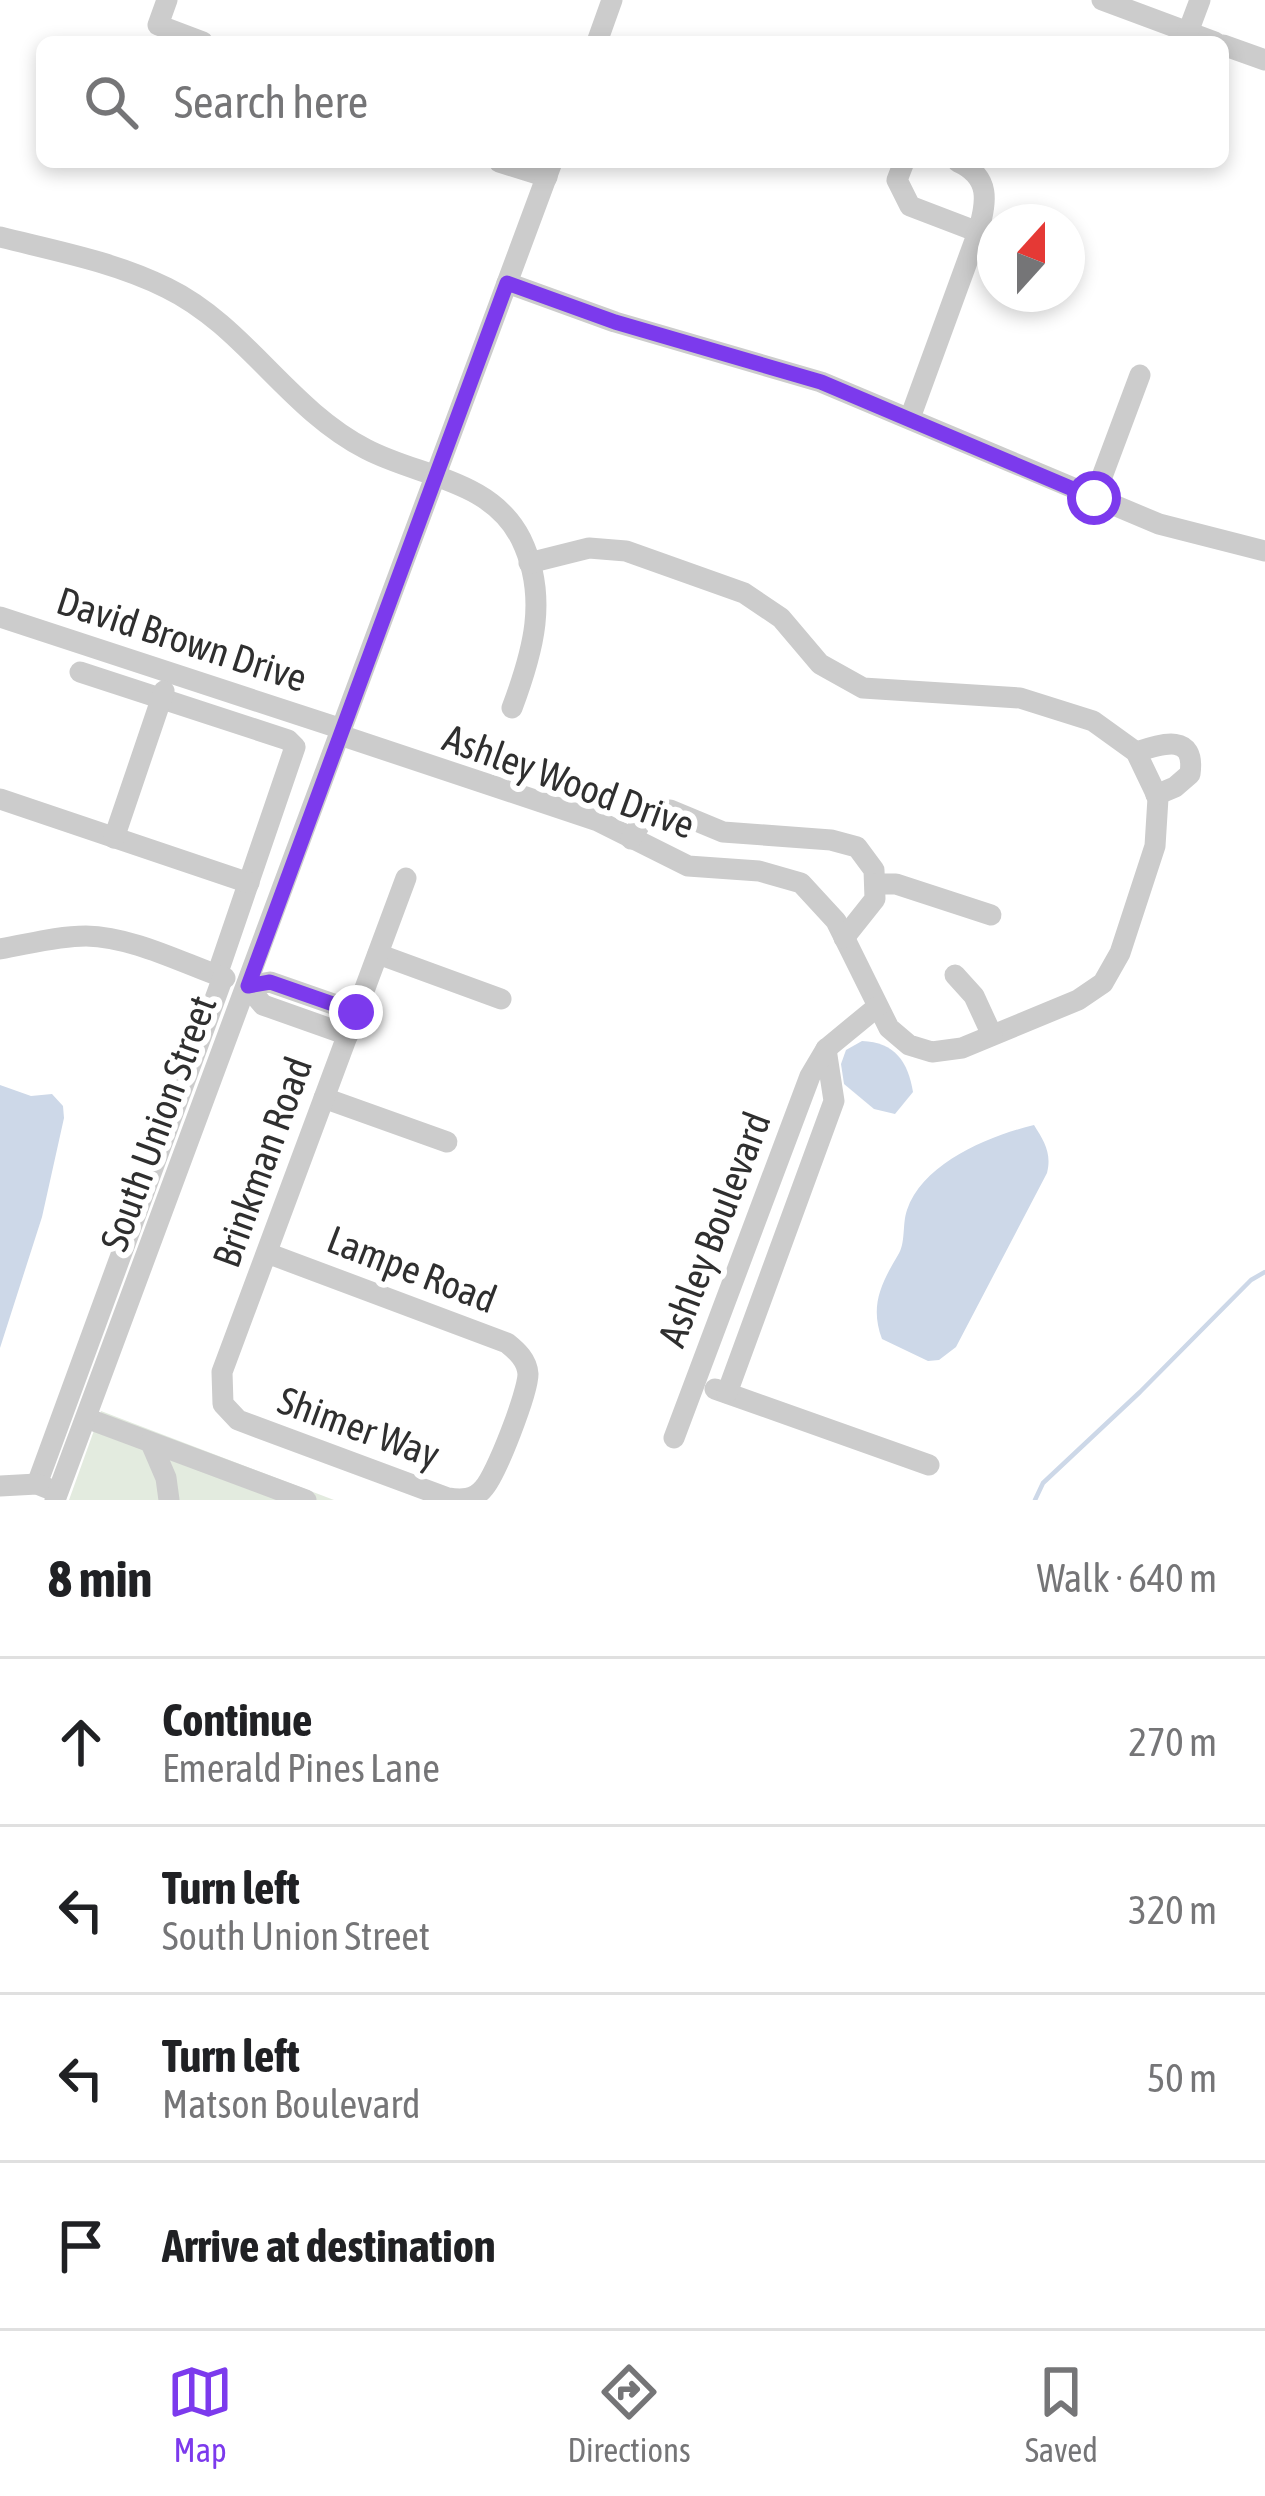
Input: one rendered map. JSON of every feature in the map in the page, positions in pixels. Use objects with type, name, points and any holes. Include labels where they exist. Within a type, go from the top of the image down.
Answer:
[{"type":"street","points":[[167,0],[158,26],[186,36]]},
{"type":"street","points":[[599,36],[612,0]]},
{"type":"street","points":[[1102,0],[1198,36]]},
{"type":"street","points":[[1188,32],[1200,0]]},
{"type":"street","points":[[1229,47],[1265,60]]},
{"type":"street","points":[[902,168],[897,180],[910,206],[977,232]]},
{"type":"street","points":[[969,168],[976,172],[986,194],[984,204]]},
{"type":"street","name":"South Union Street","points":[[50,1492],[86,1418],[550,169]]},
{"type":"street","points":[[910,418],[977,235]]},
{"type":"street","points":[[0,237],[115,266],[166,287],[211,314],[312,413],[337,430],[367,450],[470,489],[501,511],[522,541],[538,622],[512,708]]},
{"type":"street","points":[[507,283],[615,322],[779,368],[1159,524],[1265,551]]},
{"type":"street","points":[[1094,498],[1140,375]]},
{"type":"street","points":[[529,562],[589,548],[644,556],[765,605],[820,664],[863,688],[1043,703],[1108,728],[1136,752],[1156,795],[1190,774],[1189,754],[1183,746],[1170,742],[1136,752]]},
{"type":"street","name":"David Brown Drive","points":[[0,617],[341,732]]},
{"type":"street","points":[[80,672],[161,699]]},
{"type":"street","points":[[114,838],[169,673]]},
{"type":"street","name":"South Union Street","points":[[50,1492],[295,752],[292,743],[161,699]]},
{"type":"street","name":"Ashley Wood Drive","points":[[341,732],[598,821],[688,866],[759,871],[801,883],[836,921],[889,1028],[909,1045],[932,1052],[962,1048],[1078,1000],[1103,983],[1120,953],[1155,846],[1160,814],[1156,795]]},
{"type":"street","points":[[0,799],[249,883]]},
{"type":"street","points":[[631,839],[642,821],[670,810],[723,832],[831,840],[857,847],[871,860],[876,884],[869,911],[844,938]]},
{"type":"street","points":[[758,835],[759,871]]},
{"type":"street","name":"Brinkman Road","points":[[223,1404],[222,1372],[406,878]]},
{"type":"street","points":[[876,884],[896,884],[992,915]]},
{"type":"street","points":[[0,949],[58,937],[118,940],[248,986],[270,982],[356,1012]]},
{"type":"street","points":[[378,954],[501,999]]},
{"type":"street","points":[[956,975],[974,996],[992,1034]]},
{"type":"street","points":[[248,986],[263,1005],[348,1035]]},
{"type":"street","name":"Ashley Boulevard","points":[[674,1438],[810,1076],[826,1049],[877,1006]]},
{"type":"street","name":"Ashley Boulevard","points":[[727,1393],[834,1101],[826,1049]]},
{"type":"street","points":[[324,1098],[447,1142]]},
{"type":"street","name":"Lampe Road","points":[[266,1253],[507,1343],[525,1361],[528,1373],[508,1432]]},
{"type":"street","points":[[695,1382],[929,1465]]},
{"type":"street","name":"Shimer Way","points":[[223,1404],[238,1420],[459,1500],[485,1488],[508,1432]]},
{"type":"street","points":[[86,1418],[306,1500]]},
{"type":"street","points":[[152,1443],[169,1500]]},
{"type":"street","points":[[0,1486],[50,1492]]},
{"type":"shaded area","points":[[101,1411],[334,1500],[69,1500]]},
{"type":"water","points":[[862,1041],[891,1050],[908,1072],[913,1092],[895,1114],[874,1109],[844,1084],[841,1064],[846,1050]]},
{"type":"water","points":[[0,1085],[31,1096],[52,1094],[63,1106],[64,1118],[42,1217],[0,1348]]},
{"type":"water","points":[[1034,1125],[1048,1153],[1047,1173],[956,1347],[939,1360],[928,1361],[882,1339],[879,1296],[900,1250],[915,1193],[960,1154]]},
{"type":"waterway","points":[[1035,1500],[1043,1483],[1251,1280],[1265,1272]]},
{"type":"route","points":[[356,1012],[270,982],[248,986],[507,283],[615,322],[821,382],[1094,498]]}]
